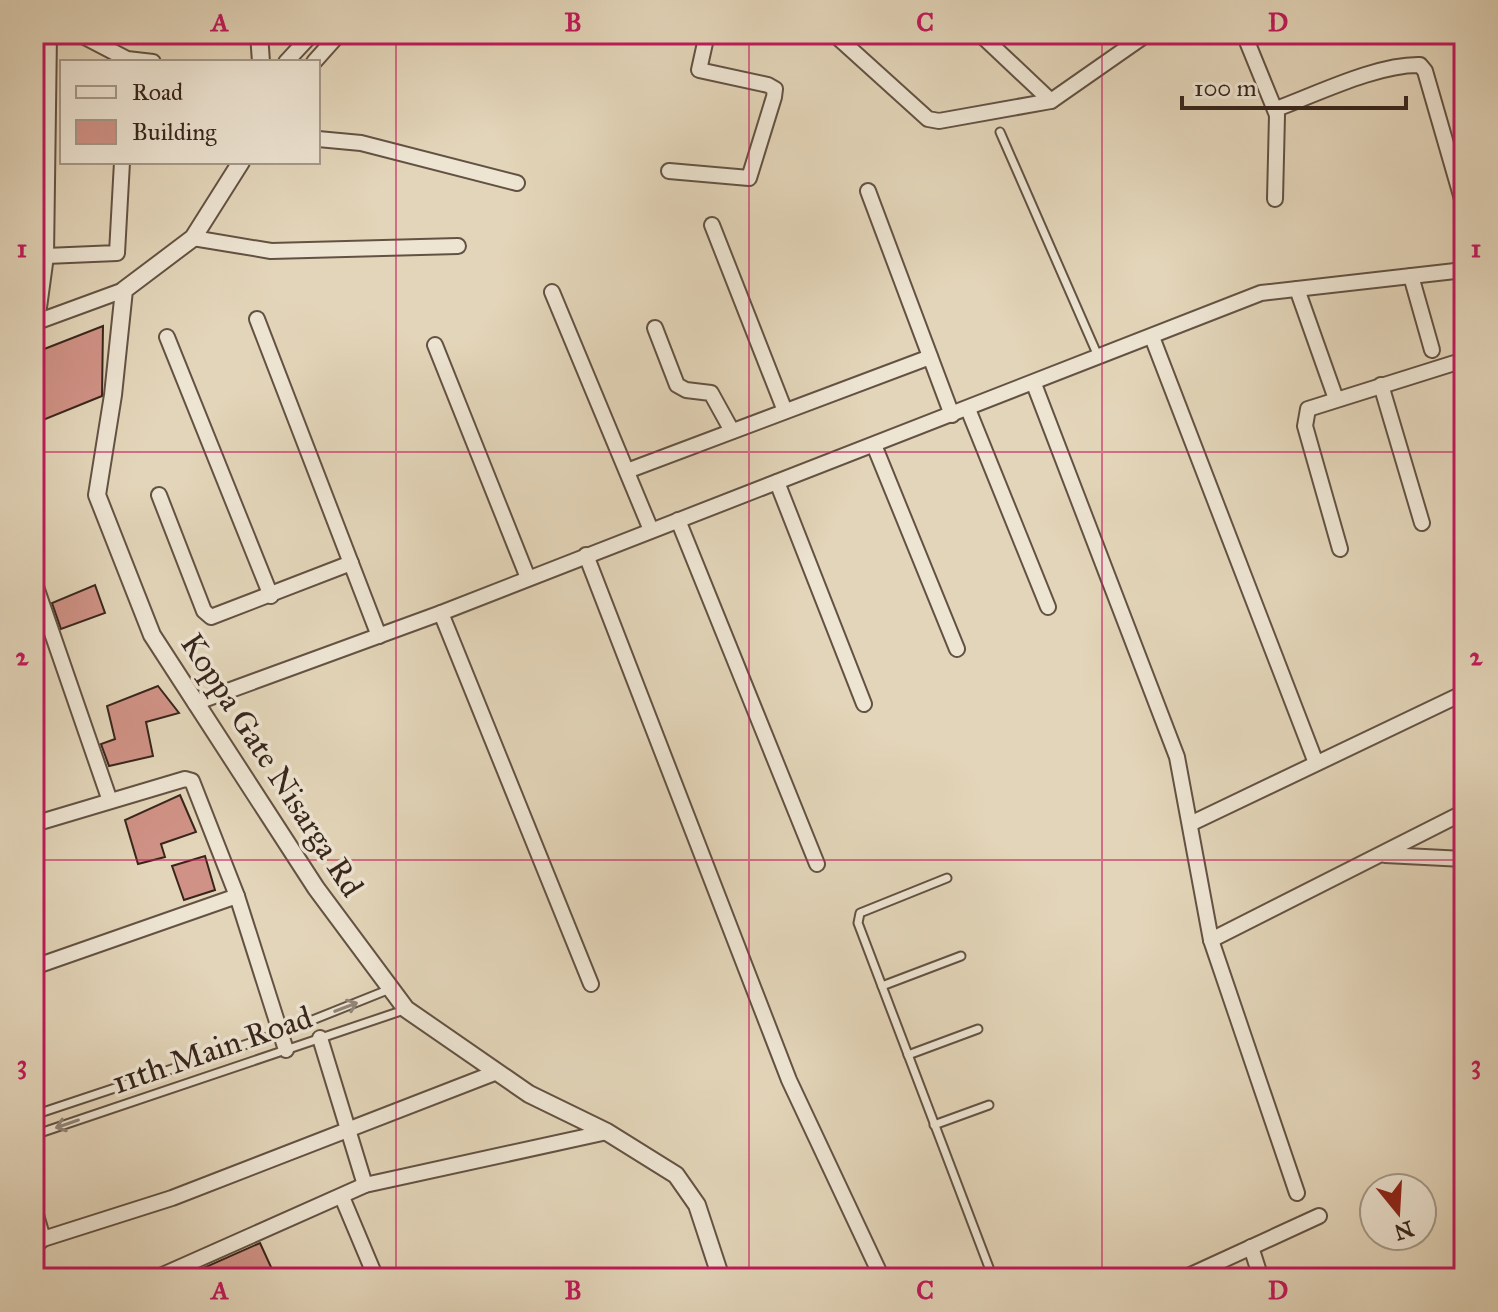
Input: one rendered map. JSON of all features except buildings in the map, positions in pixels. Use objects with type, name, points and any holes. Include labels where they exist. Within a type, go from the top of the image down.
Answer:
[{"type":"street","points":[[49,34],[46,256],[36,322],[124,290],[193,238],[240,164]]},
{"type":"street","points":[[79,34],[127,60]]},
{"type":"street","points":[[259,34],[261,60]]},
{"type":"street","points":[[288,60],[312,34]]},
{"type":"street","points":[[316,60],[339,34]]},
{"type":"street","points":[[669,171],[749,178],[774,97],[775,89],[768,85],[699,70],[707,34]]},
{"type":"street","points":[[834,34],[928,119],[939,121],[1051,101],[1137,37]]},
{"type":"street","points":[[980,34],[1051,101]]},
{"type":"street","points":[[1244,34],[1276,109],[1275,199]]},
{"type":"street","points":[[1276,109],[1406,64],[1420,65],[1425,71],[1462,199]]},
{"type":"street","points":[[320,139],[361,143],[517,183]]},
{"type":"street","points":[[46,256],[117,253],[122,164]]},
{"type":"street","points":[[868,191],[952,415]]},
{"type":"street","points":[[712,225],[785,411]]},
{"type":"street","points":[[34,234],[46,256]]},
{"type":"street","points":[[193,238],[271,251],[458,246]]},
{"type":"street","points":[[195,703],[441,613],[1261,293],[1464,270]]},
{"type":"street","points":[[1411,276],[1432,350]]},
{"type":"street","points":[[1297,289],[1336,399]]},
{"type":"street","name":"Koppa Gate Nisarga Rd","points":[[124,290],[113,395],[97,495],[152,635],[316,888],[406,1009],[535,1097],[607,1132],[683,1182],[697,1205],[721,1278]]},
{"type":"street","points":[[552,292],[651,530]]},
{"type":"street","points":[[257,319],[379,636]]},
{"type":"street","points":[[655,328],[677,385],[686,390],[711,393],[732,431]]},
{"type":"street","points":[[167,337],[271,596]]},
{"type":"street","points":[[1152,337],[1316,763]]},
{"type":"street","points":[[435,345],[528,578]]},
{"type":"street","points":[[627,471],[930,357]]},
{"type":"street","points":[[1340,549],[1311,452],[1304,416],[1308,409],[1464,360]]},
{"type":"street","points":[[1034,384],[1177,757],[1211,940],[1297,1193]]},
{"type":"street","points":[[1381,385],[1422,523]]},
{"type":"street","points":[[968,409],[1048,607]]},
{"type":"street","points":[[874,445],[957,649]]},
{"type":"street","points":[[777,482],[864,704]]},
{"type":"street","points":[[159,495],[204,611],[211,617],[224,615],[351,563]]},
{"type":"street","points":[[678,520],[817,864]]},
{"type":"street","points":[[586,555],[789,1080],[882,1278]]},
{"type":"street","points":[[34,581],[110,801]]},
{"type":"street","points":[[441,613],[591,984]]},
{"type":"street","points":[[1190,824],[1464,693]]},
{"type":"street","points":[[34,824],[185,779],[192,781],[237,896],[286,1050]]},
{"type":"street","points":[[1211,940],[1464,812]]},
{"type":"street","points":[[1381,854],[1464,859]]},
{"type":"street","points":[[34,967],[237,896]]},
{"type":"street","points":[[320,1038],[365,1185]]},
{"type":"street","points":[[34,1208],[38,1243],[172,1198],[497,1072]]},
{"type":"street","points":[[156,1278],[365,1185],[607,1132]]},
{"type":"street","points":[[342,1197],[376,1278]]},
{"type":"street","points":[[1184,1278],[1319,1216]]},
{"type":"street","points":[[1251,1247],[1261,1278]]},
{"type":"lane","points":[[1000,132],[1099,358]]},
{"type":"lane","points":[[947,878],[860,913],[858,923],[993,1278]]},
{"type":"lane","points":[[882,986],[961,956]]},
{"type":"lane","name":"11th Main Road","points":[[34,1115],[280,1033],[391,989]]},
{"type":"lane","name":"11th Main Road","points":[[34,1135],[406,1009]]},
{"type":"lane","points":[[908,1055],[978,1029]]},
{"type":"lane","points":[[934,1125],[989,1105]]}]
